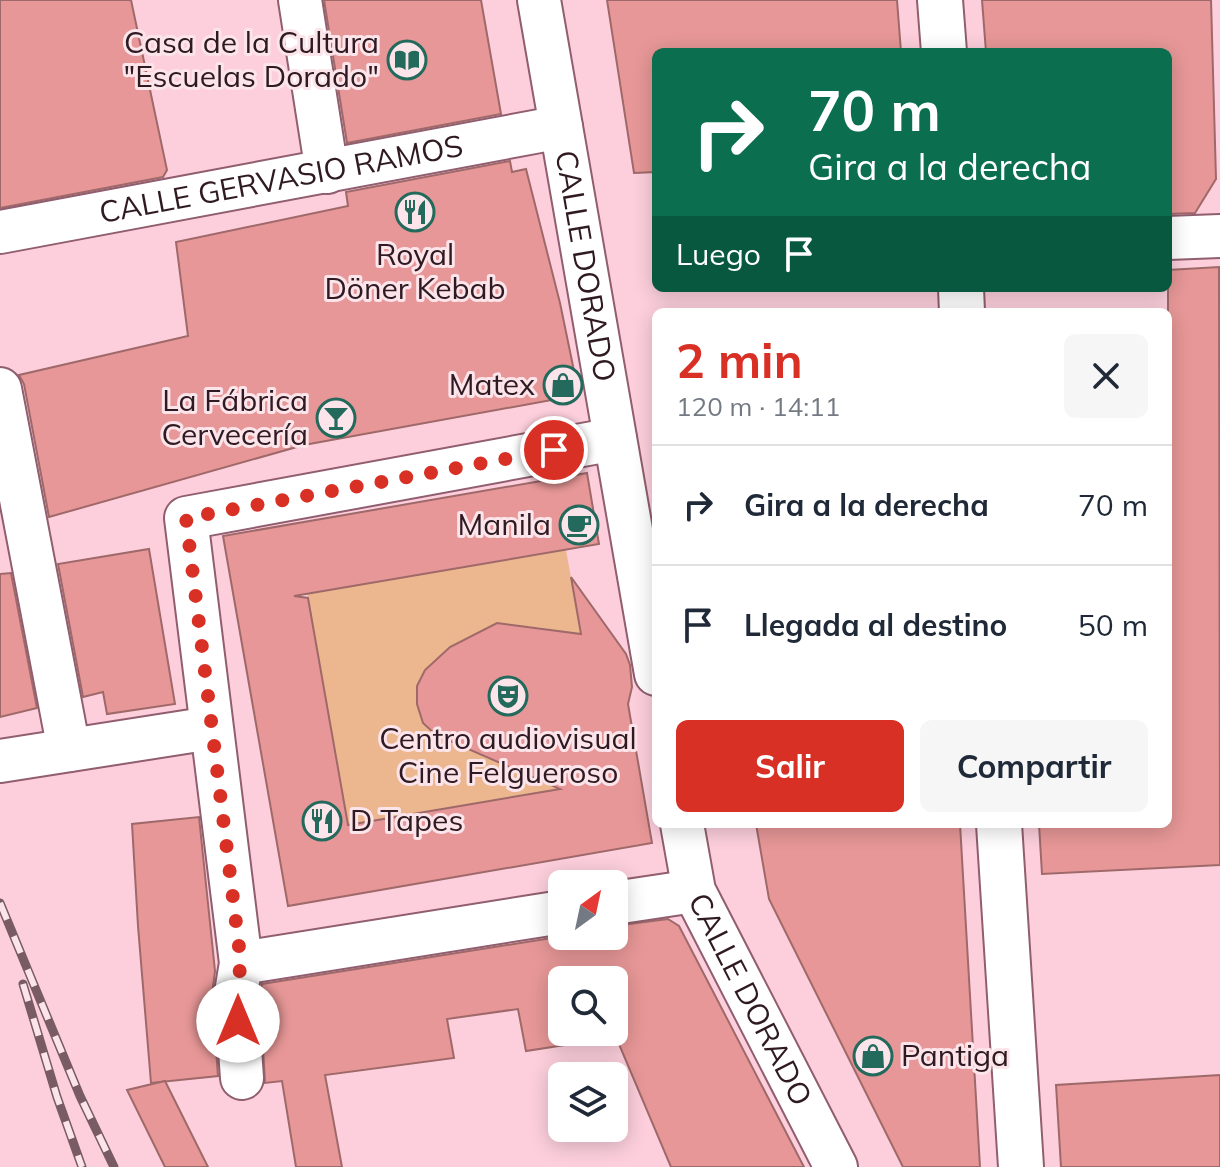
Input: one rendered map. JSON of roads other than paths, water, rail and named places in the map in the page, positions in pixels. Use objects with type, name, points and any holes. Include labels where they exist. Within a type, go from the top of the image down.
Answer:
[{"type":"street","points":[[300,0],[327,172]]},
{"type":"street","name":"CALLE DORADO","points":[[539,0],[615,439],[646,560],[652,628]]},
{"type":"street","points":[[940,0],[944,48]]},
{"type":"street","name":"CALLE GERVASIO RAMOS","points":[[0,232],[561,127]]},
{"type":"street","points":[[1172,238],[1220,236]]},
{"type":"street","points":[[0,389],[69,750]]},
{"type":"street","points":[[242,1078],[236,993],[241,963],[186,518],[615,439]]},
{"type":"street","points":[[0,761],[211,728]]},
{"type":"street","name":"CALLE DORADO","points":[[683,828],[694,891],[836,1167]]},
{"type":"street","points":[[999,828],[1021,1167]]},
{"type":"street","points":[[628,901],[694,891]]},
{"type":"street","points":[[241,963],[548,914]]},
{"type":"railway","points":[[0,903],[80,1096],[114,1167]]},
{"type":"railway","points":[[23,984],[82,1167]]},
{"type":"place","name":"Casa de la Cultura \"Escuelas Dorado\"","points":[[407,60]]},
{"type":"place","name":"Royal Döner Kebab","points":[[415,212]]},
{"type":"place","name":"Matex","points":[[563,385]]},
{"type":"place","name":"La Fábrica Cervecería","points":[[336,418]]},
{"type":"place","name":"Manila","points":[[579,525]]},
{"type":"place","name":"Centro audiovisual Cine Felgueroso","points":[[508,696]]},
{"type":"place","name":"D Tapes","points":[[322,821]]},
{"type":"place","name":"Pantiga","points":[[873,1056]]}]
